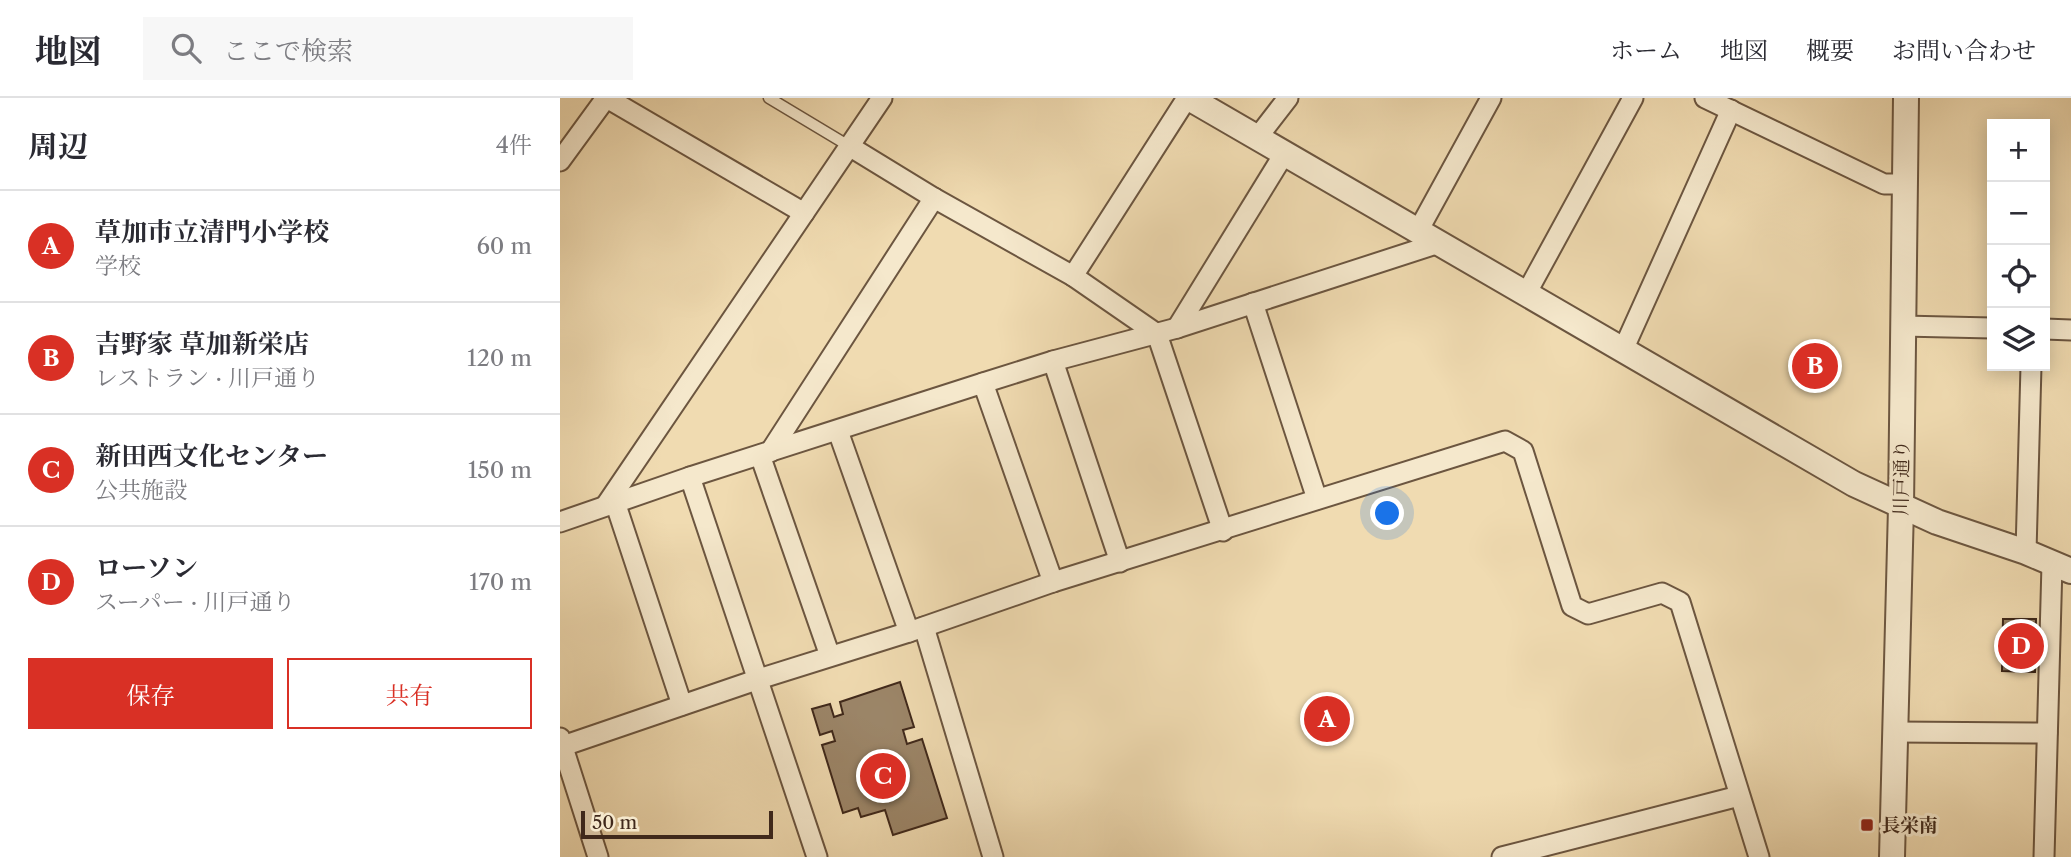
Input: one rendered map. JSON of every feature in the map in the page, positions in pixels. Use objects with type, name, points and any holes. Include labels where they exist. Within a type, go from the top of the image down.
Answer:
[{"type":"street","points":[[560,161],[607,98],[804,213]]},
{"type":"street","points":[[610,504],[882,98]]},
{"type":"street","points":[[1073,276],[1188,98],[1854,484],[1937,522],[2026,552],[2061,568],[2047,733],[2044,857]]},
{"type":"street","points":[[1256,138],[1288,98]]},
{"type":"street","points":[[560,522],[690,477],[983,383],[1177,328],[1253,303],[1428,237],[1491,98]]},
{"type":"street","points":[[1526,294],[1633,98]]},
{"type":"street","points":[[1705,98],[1884,184],[1903,184]]},
{"type":"street","name":"川戸通り","points":[[1892,857],[1901,507],[1906,98]]},
{"type":"street","points":[[1623,350],[1731,110]]},
{"type":"street","points":[[849,146],[934,198],[1073,276],[1157,334],[1223,531]]},
{"type":"street","points":[[1177,328],[1284,154]]},
{"type":"street","points":[[765,454],[934,198]]},
{"type":"street","points":[[1253,303],[1317,499]]},
{"type":"street","points":[[1902,326],[1987,328]]},
{"type":"street","points":[[2050,329],[2071,330]]},
{"type":"street","points":[[1053,361],[1120,562]]},
{"type":"street","points":[[2026,552],[2031,371]]},
{"type":"street","points":[[983,383],[1053,582]]},
{"type":"street","points":[[838,430],[916,630],[993,857]]},
{"type":"street","points":[[598,857],[561,743],[916,630],[1053,582],[1505,441],[1523,451],[1572,606],[1588,614],[1662,593],[1680,602],[1759,857]]},
{"type":"street","points":[[765,454],[830,656]]},
{"type":"street","points":[[690,477],[817,857]]},
{"type":"street","points":[[610,504],[682,705]]},
{"type":"street","points":[[1895,732],[2047,733]]},
{"type":"street","points":[[1502,857],[1739,796]]},
{"type":"lane","points":[[769,98],[849,146]]},
{"type":"building","points":[[2003,619],[2036,619],[2035,672],[2002,671]]},
{"type":"building","points":[[900,682],[914,727],[903,730],[907,744],[922,739],[947,818],[893,835],[885,810],[861,817],[858,808],[843,813],[822,745],[835,741],[832,731],[820,735],[812,709],[830,704],[834,717],[843,714],[840,702]]},
{"type":"place","name":"吉野家 草加新栄店","points":[[1815,366]]},
{"type":"place","name":"ローソン","points":[[2021,646]]},
{"type":"place","name":"草加市立清門小学校","points":[[1327,719]]},
{"type":"place","name":"新田西文化センター","points":[[883,776]]},
{"type":"place","name":"長栄南","points":[[1867,825]]}]
